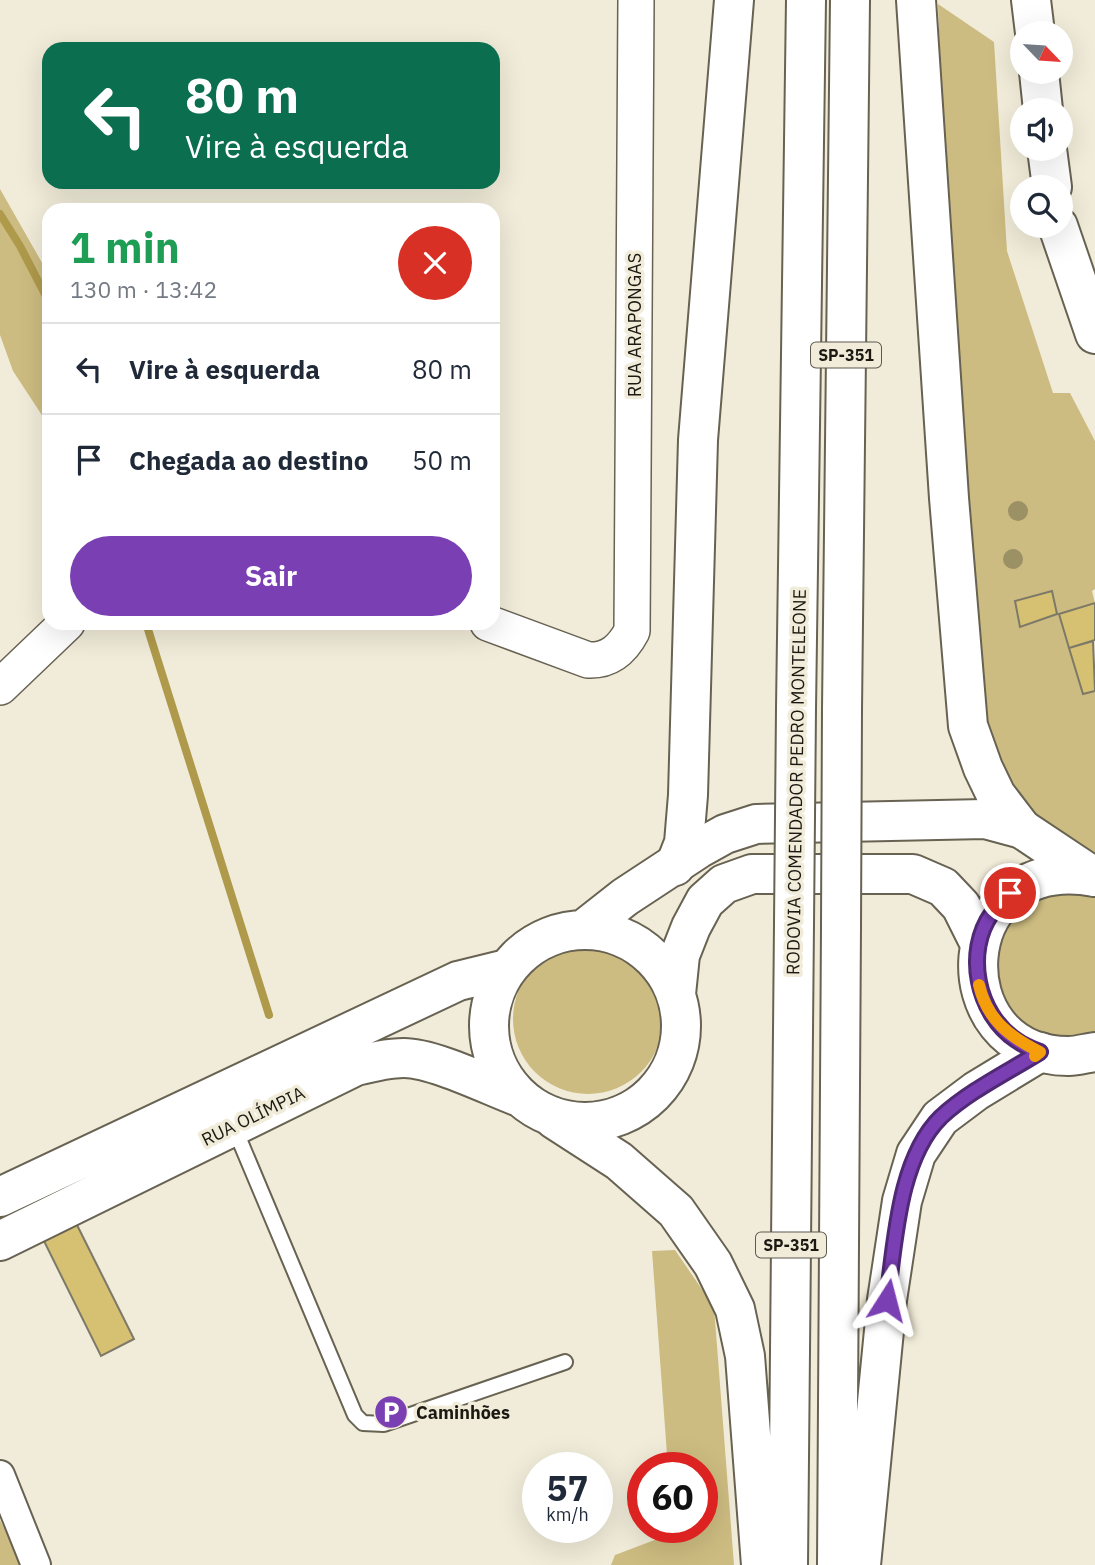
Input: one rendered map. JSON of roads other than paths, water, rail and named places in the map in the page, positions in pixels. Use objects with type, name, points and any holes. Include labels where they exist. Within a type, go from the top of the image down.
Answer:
[{"type":"main road","points":[[675,866],[684,843],[688,795],[698,440],[734,0]]},
{"type":"main road","name":"RODOVIA COMENDADOR PEDRO MONTELEONE","points":[[788,1565],[806,0]]},
{"type":"main road","name":"SP-351","points":[[837,1565],[842,710],[850,0]]},
{"type":"main road","points":[[916,0],[949,498],[968,726],[996,795],[1022,829]]},
{"type":"main road","points":[[1031,0],[1034,21]]},
{"type":"main road","points":[[1062,238],[1095,334]]},
{"type":"main road","points":[[583,930],[625,897],[698,849],[725,834],[756,824],[985,819],[1022,829],[1094,877]]},
{"type":"main road","points":[[1094,877],[1065,873],[1036,879],[1010,893],[991,915],[979,942],[976,970],[982,997],[996,1021],[1016,1040],[1040,1052],[1069,1057],[1095,1052]]},
{"type":"main road","points":[[676,994],[680,955],[705,901],[724,884],[752,874],[913,874],[943,887],[961,906],[979,942]]},
{"type":"main road","points":[[554,1119],[585,1123],[617,1118],[644,1102],[665,1080],[678,1051],[681,1019],[676,994],[664,971],[647,951],[624,937],[599,930],[573,930],[548,936],[531,945],[507,969],[495,989],[488,1017],[490,1046],[500,1073],[517,1096],[619,1161],[676,1212],[712,1264],[735,1309],[745,1356],[761,1565]]},
{"type":"main road","name":"RUA OLÍMPIA","points":[[0,1197],[458,981],[507,969]]},
{"type":"main road","points":[[860,1565],[887,1300],[902,1201],[916,1154],[940,1118],[976,1091],[1040,1052]]},
{"type":"main road","name":"RUA OLÍMPIA","points":[[0,1241],[356,1066],[383,1059],[405,1058],[426,1062],[517,1096]]},
{"type":"street","name":"RUA ARAPONGAS","points":[[500,627],[588,660],[602,660],[622,647],[632,631],[636,0]]},
{"type":"street","points":[[0,687],[60,630]]},
{"type":"street","points":[[0,1475],[36,1565]]},
{"type":"lane","points":[[233,1126],[355,1415],[363,1423],[384,1424],[565,1362]]},
{"type":"waterway","points":[[0,214],[42,288]]},
{"type":"waterway","points":[[148,630],[269,1015]]},
{"type":"place","name":"Caminhões","points":[[391,1412]]}]
